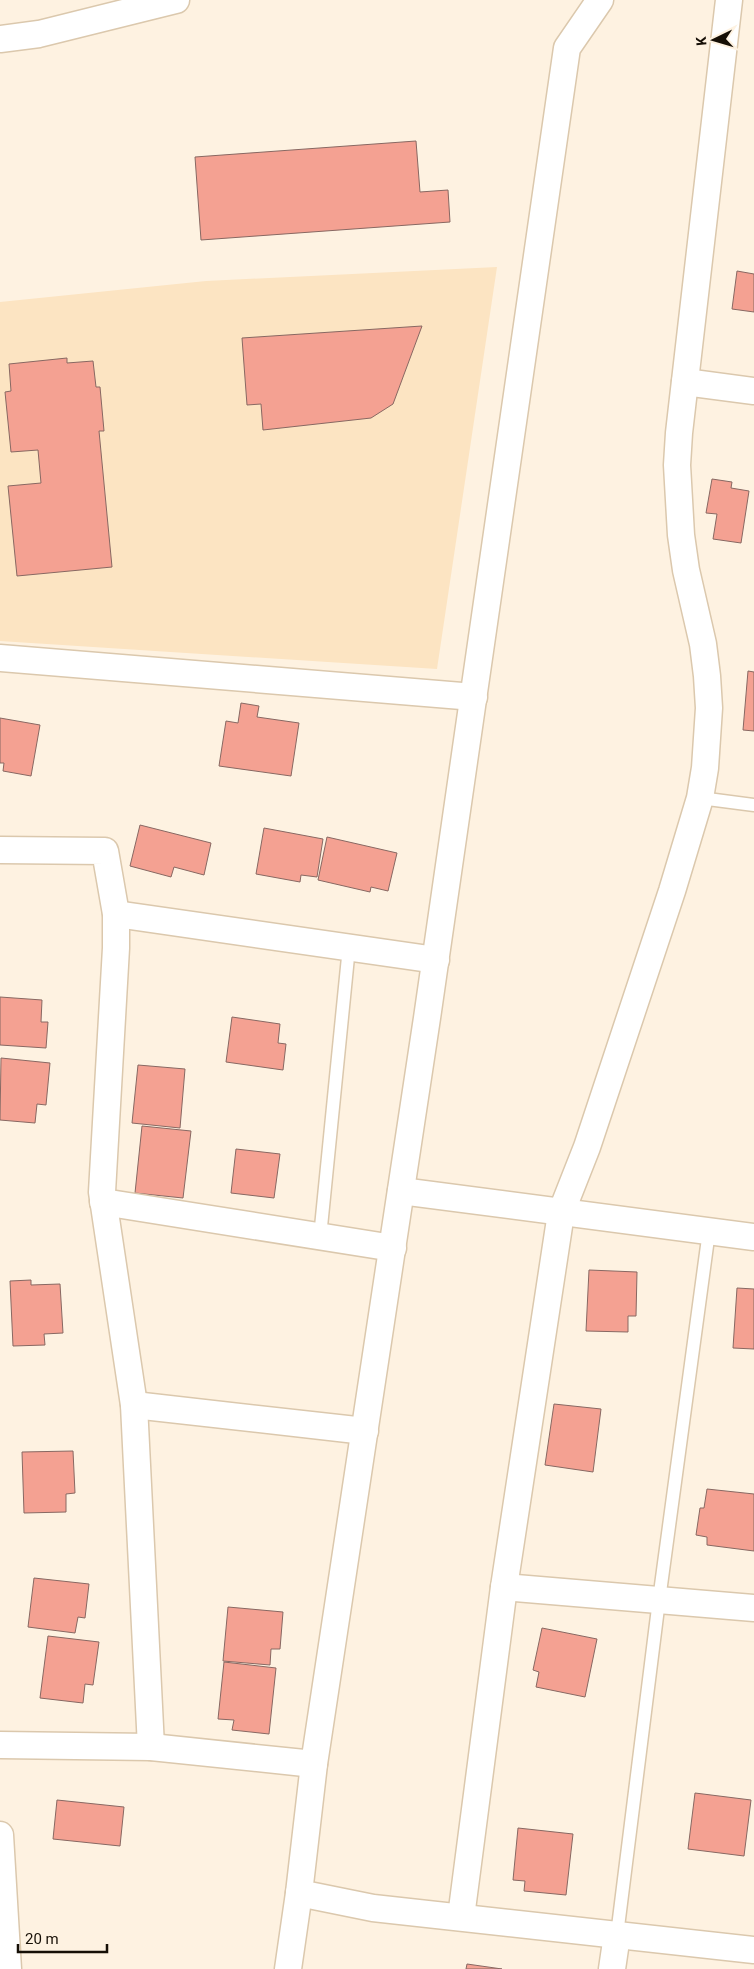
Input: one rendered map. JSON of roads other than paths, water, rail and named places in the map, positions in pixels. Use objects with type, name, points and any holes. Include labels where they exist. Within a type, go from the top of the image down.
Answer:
[{"type":"street","points":[[0,39],[38,34],[176,0]]},
{"type":"street","points":[[288,1969],[314,1764],[436,960],[567,48],[600,0]]},
{"type":"street","points":[[461,1917],[504,1587],[561,1213],[587,1146],[672,890],[700,798],[708,738],[707,676],[703,644],[686,570],[678,500],[678,449],[729,0]]},
{"type":"street","points":[[686,382],[754,391]]},
{"type":"street","points":[[0,658],[474,697]]},
{"type":"street","points":[[0,850],[105,852],[116,914],[116,948],[103,1202],[134,1405],[151,1747]]},
{"type":"street","points":[[116,914],[436,960]]},
{"type":"street","points":[[401,1192],[754,1236]]},
{"type":"street","points":[[103,1202],[393,1248]]},
{"type":"street","points":[[134,1405],[365,1431]]},
{"type":"street","points":[[504,1587],[754,1608]]},
{"type":"street","points":[[0,1745],[151,1747],[314,1764]]},
{"type":"street","points":[[0,1835],[8,1969]]},
{"type":"street","points":[[299,1893],[373,1908],[754,1950]]},
{"type":"street","points":[[612,1969],[617,1935]]},
{"type":"lane","points":[[700,798],[754,805]]},
{"type":"lane","points":[[320,1237],[349,947]]},
{"type":"lane","points":[[617,1935],[659,1600],[709,1231]]}]
